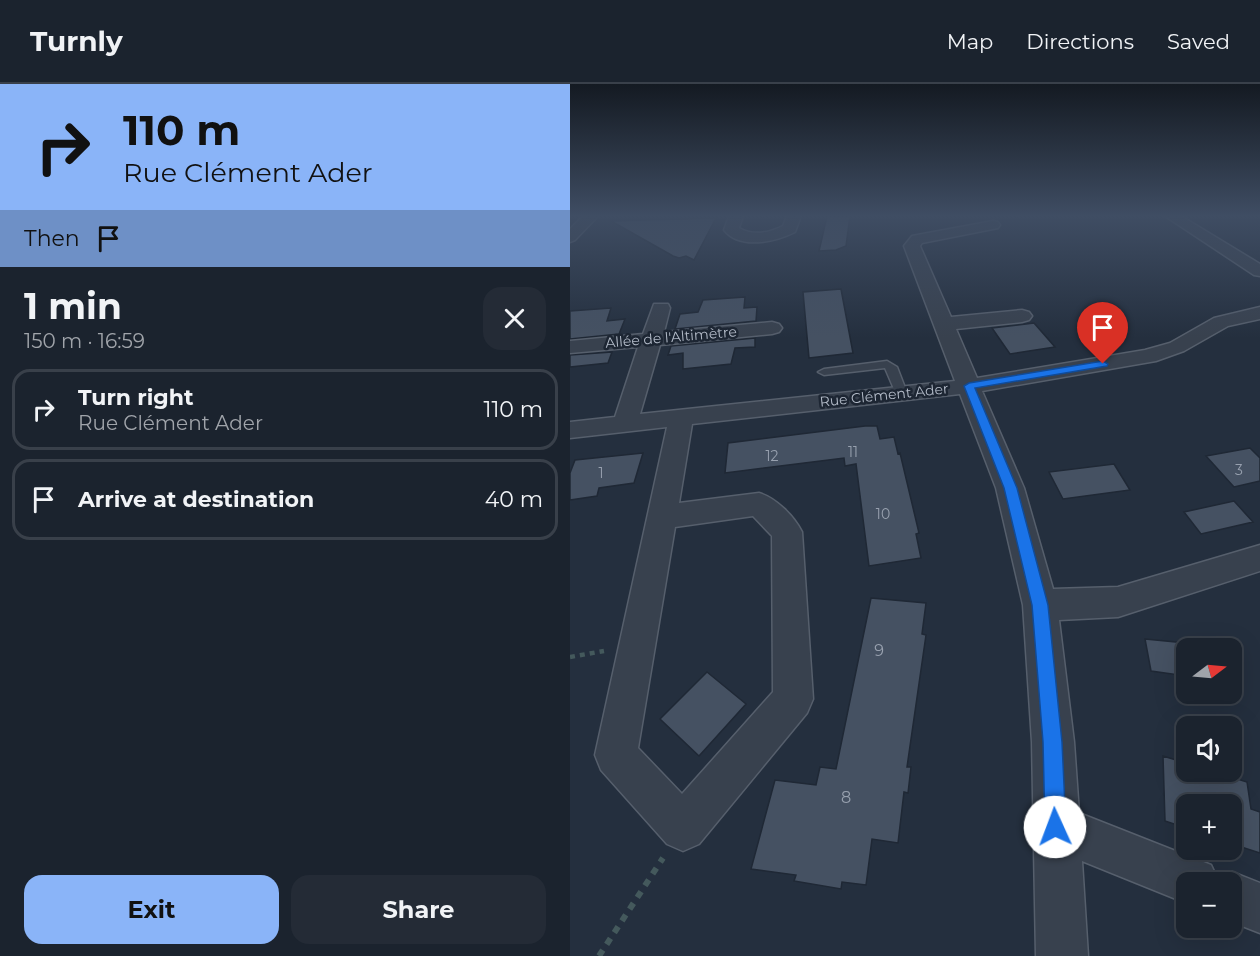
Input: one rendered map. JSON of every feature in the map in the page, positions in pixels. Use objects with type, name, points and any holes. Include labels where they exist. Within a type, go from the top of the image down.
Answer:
[{"type":"street","points":[[916,257],[1010,488],[1040,605],[1053,742],[1062,956]]},
{"type":"street","points":[[1237,257],[1260,271]]},
{"type":"street","points":[[625,424],[661,308]]},
{"type":"street","name":"Rue Clément Ader","points":[[570,430],[969,386],[1148,356],[1177,347],[1221,321],[1260,313]]},
{"type":"street","points":[[944,324],[1022,316]]},
{"type":"street","name":"Allée de l'Altimètre","points":[[570,347],[772,328]]},
{"type":"street","points":[[663,517],[759,504],[787,532],[793,699],[683,828],[616,755],[681,418]]},
{"type":"street","points":[[1040,605],[1118,602],[1260,558]]},
{"type":"street","points":[[1055,827],[1176,875]]},
{"type":"street","points":[[1242,901],[1260,908]]},
{"type":"lane","points":[[824,372],[887,364],[891,367],[901,393]]},
{"type":"path","points":[[599,956],[683,828]]},
{"type":"building","points":[[841,289],[853,353],[809,358],[803,292]]},
{"type":"building","points":[[745,297],[744,308],[757,307],[756,321],[675,329],[680,314],[698,312],[703,300]]},
{"type":"building","points":[[611,308],[607,321],[625,319],[619,334],[570,339],[570,311]]},
{"type":"building","points":[[1034,323],[1055,347],[1010,354],[992,328]]},
{"type":"building","points":[[755,338],[755,347],[735,348],[731,364],[683,369],[683,353],[668,355],[671,346]]},
{"type":"building","points":[[612,352],[608,363],[570,367],[570,355]]},
{"type":"building","points":[[877,426],[880,439],[894,437],[919,533],[916,534],[921,558],[869,566],[856,464],[845,466],[844,458],[725,473],[728,443]]},
{"type":"building","points":[[1250,448],[1260,458],[1260,481],[1234,487],[1206,456]]},
{"type":"building","points":[[643,453],[634,483],[599,488],[597,496],[570,500],[570,473],[575,460]]},
{"type":"building","points":[[1114,464],[1130,490],[1063,499],[1049,472]]},
{"type":"building","points":[[1234,501],[1253,522],[1201,534],[1184,512]]},
{"type":"building","points":[[871,598],[926,603],[922,634],[926,635],[907,767],[911,767],[908,793],[904,792],[898,843],[872,839],[866,885],[842,882],[841,889],[794,881],[796,875],[751,869],[775,780],[816,785],[820,767],[836,769]]},
{"type":"building","points":[[1145,639],[1176,642],[1176,675],[1151,671]]},
{"type":"building","points":[[707,672],[746,704],[699,756],[660,719]]},
{"type":"building","points":[[1163,756],[1176,760],[1176,782],[1247,782],[1251,809],[1260,812],[1260,853],[1242,847],[1242,794],[1176,794],[1176,825],[1165,821]]},
{"type":"route","points":[[1055,827],[1053,742],[1040,605],[1010,488],[969,386],[1103,364]]}]
